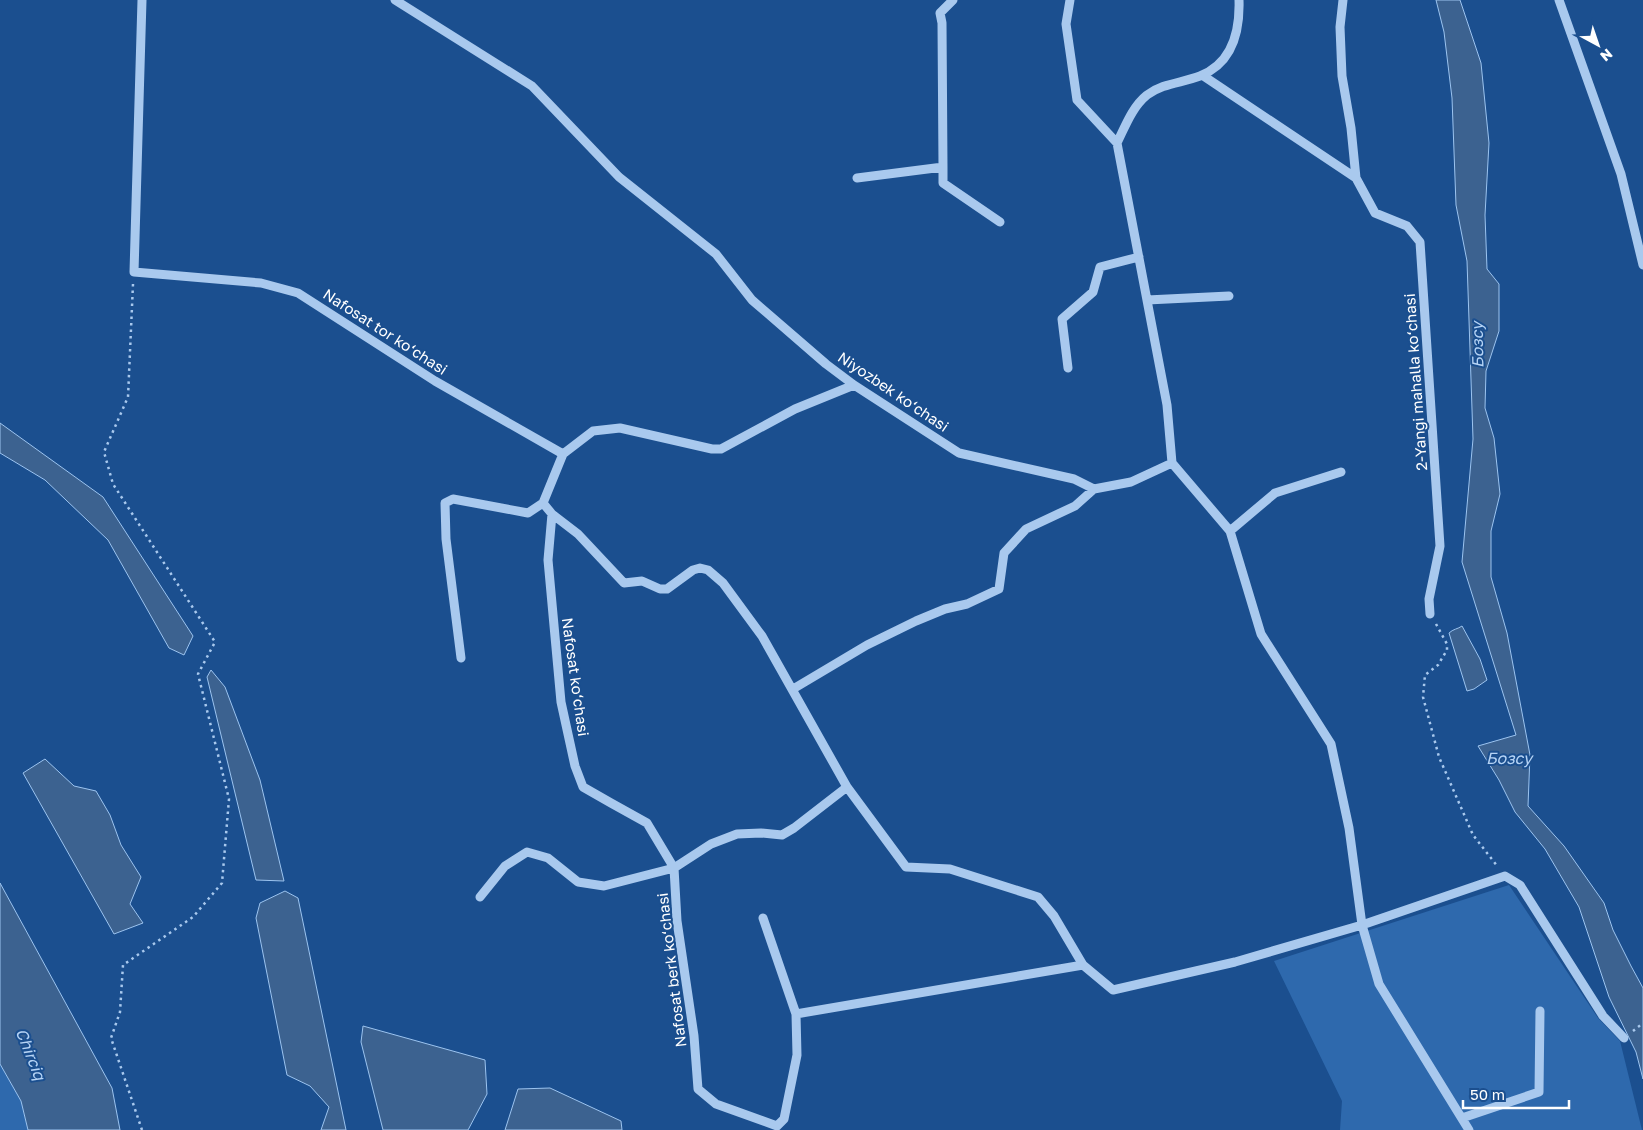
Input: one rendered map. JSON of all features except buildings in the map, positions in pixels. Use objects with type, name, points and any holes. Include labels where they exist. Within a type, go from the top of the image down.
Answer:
[{"type":"street","points":[[134,272],[142,0]]},
{"type":"street","name":"Niyozbek ko‘chasi","points":[[394,0],[532,86],[619,177],[716,254],[752,300],[826,364],[854,385],[959,453],[1074,479],[1094,490]]},
{"type":"street","points":[[953,0],[940,13],[942,22],[943,183],[1000,222]]},
{"type":"street","points":[[1070,0],[1066,24],[1077,100],[1117,144],[1167,406],[1172,463],[1230,531],[1260,634],[1331,744],[1349,828],[1362,926],[1379,984],[1469,1130]]},
{"type":"street","points":[[1117,144],[1132,114],[1145,97],[1158,88],[1202,75],[1221,63],[1230,51],[1240,21],[1239,0]]},
{"type":"street","name":"2-Yangi mahalla ko‘chasi","points":[[1343,0],[1340,27],[1342,76],[1351,128],[1356,178],[1375,213],[1407,226],[1420,242],[1440,546],[1429,600],[1430,614]]},
{"type":"street","points":[[1559,0],[1622,174],[1643,265]]},
{"type":"street","name":"2-Yangi mahalla ko‘chasi","points":[[1202,75],[1356,178]]},
{"type":"street","points":[[857,178],[943,167]]},
{"type":"street","points":[[1068,368],[1062,319],[1093,292],[1100,267],[1139,257]]},
{"type":"street","name":"Nafosat tor ko‘chasi","points":[[134,272],[261,283],[298,293],[435,381],[563,454]]},
{"type":"street","points":[[1147,300],[1229,296]]},
{"type":"street","points":[[460,658],[446,539],[445,503],[453,500],[528,513],[543,503],[563,454],[593,431],[620,428],[712,449],[721,448],[795,409],[854,385]]},
{"type":"street","points":[[793,688],[867,645],[916,621],[945,609],[966,604],[999,589],[1004,552],[1026,529],[1075,506],[1094,490],[1131,482],[1172,463]]},
{"type":"street","points":[[1230,531],[1275,492],[1341,472]]},
{"type":"street","points":[[543,503],[552,514],[578,534],[624,583],[642,581],[660,589],[667,589],[693,570],[700,568],[708,570],[723,584],[762,636],[793,688],[847,787],[906,867],[950,869],[1038,897],[1054,916],[1084,965],[1113,990],[1235,962],[1362,926],[1505,876],[1520,885],[1603,1016],[1624,1038]]},
{"type":"street","name":"Nafosat ko‘chasi","points":[[552,514],[548,560],[561,702],[575,766],[583,787],[610,804],[647,823],[674,868]]},
{"type":"street","points":[[674,868],[711,844],[737,834],[761,833],[782,835],[847,787]]},
{"type":"street","name":"Nafosat berk ko‘chasi","points":[[480,898],[505,866],[527,852],[548,858],[578,882],[604,886],[674,868],[677,921],[694,1036],[698,1089],[716,1104],[778,1126],[784,1119],[797,1055],[796,1014],[762,918]]},
{"type":"street","points":[[796,1014],[1084,965]]},
{"type":"street","points":[[1462,1118],[1539,1092],[1540,1010]]},
{"type":"path","points":[[134,272],[128,397],[104,452],[113,484],[215,642],[198,674],[229,799],[222,883],[193,918],[123,965],[120,1012],[111,1038],[142,1130]]},
{"type":"path","points":[[1430,614],[1443,635],[1447,650],[1438,665],[1426,676],[1422,698],[1439,757],[1473,835],[1505,876]]},
{"type":"shaded area","points":[[1509,885],[1598,1018],[1620,1041],[1642,1130],[1340,1130],[1342,1101],[1274,961]]},
{"type":"shaded area","points":[[0,1064],[21,1101],[28,1130],[0,1130]]},
{"type":"water","name":"Бозсу","points":[[1436,0],[1460,0],[1481,63],[1489,143],[1485,215],[1487,269],[1499,284],[1499,331],[1486,371],[1485,408],[1494,438],[1500,494],[1491,531],[1491,577],[1507,633],[1530,755],[1528,806],[1564,846],[1604,903],[1613,930],[1643,988],[1643,1079],[1636,1052],[1609,997],[1579,907],[1545,849],[1515,812],[1499,780],[1478,746],[1516,735],[1462,562],[1473,439],[1467,261],[1456,205],[1452,98],[1444,32]]},
{"type":"water","points":[[0,423],[103,497],[193,636],[184,655],[169,648],[108,540],[45,480],[0,453]]},
{"type":"water","points":[[1462,626],[1480,659],[1487,680],[1474,689],[1467,691],[1449,633]]},
{"type":"water","points":[[211,670],[225,687],[260,780],[284,881],[256,880],[207,677]]},
{"type":"water","points":[[45,759],[74,786],[96,791],[110,815],[121,845],[141,877],[130,904],[143,923],[114,934],[23,773]]},
{"type":"water","name":"Chirciq","points":[[0,883],[112,1088],[120,1130],[28,1130],[21,1101],[0,1064]]},
{"type":"water","points":[[285,891],[298,898],[346,1130],[321,1130],[329,1107],[310,1086],[287,1075],[256,918],[260,903]]},
{"type":"water","points":[[363,1026],[485,1060],[487,1094],[468,1130],[383,1130],[361,1042]]},
{"type":"water","points":[[550,1088],[621,1121],[622,1130],[505,1130],[518,1089]]}]
